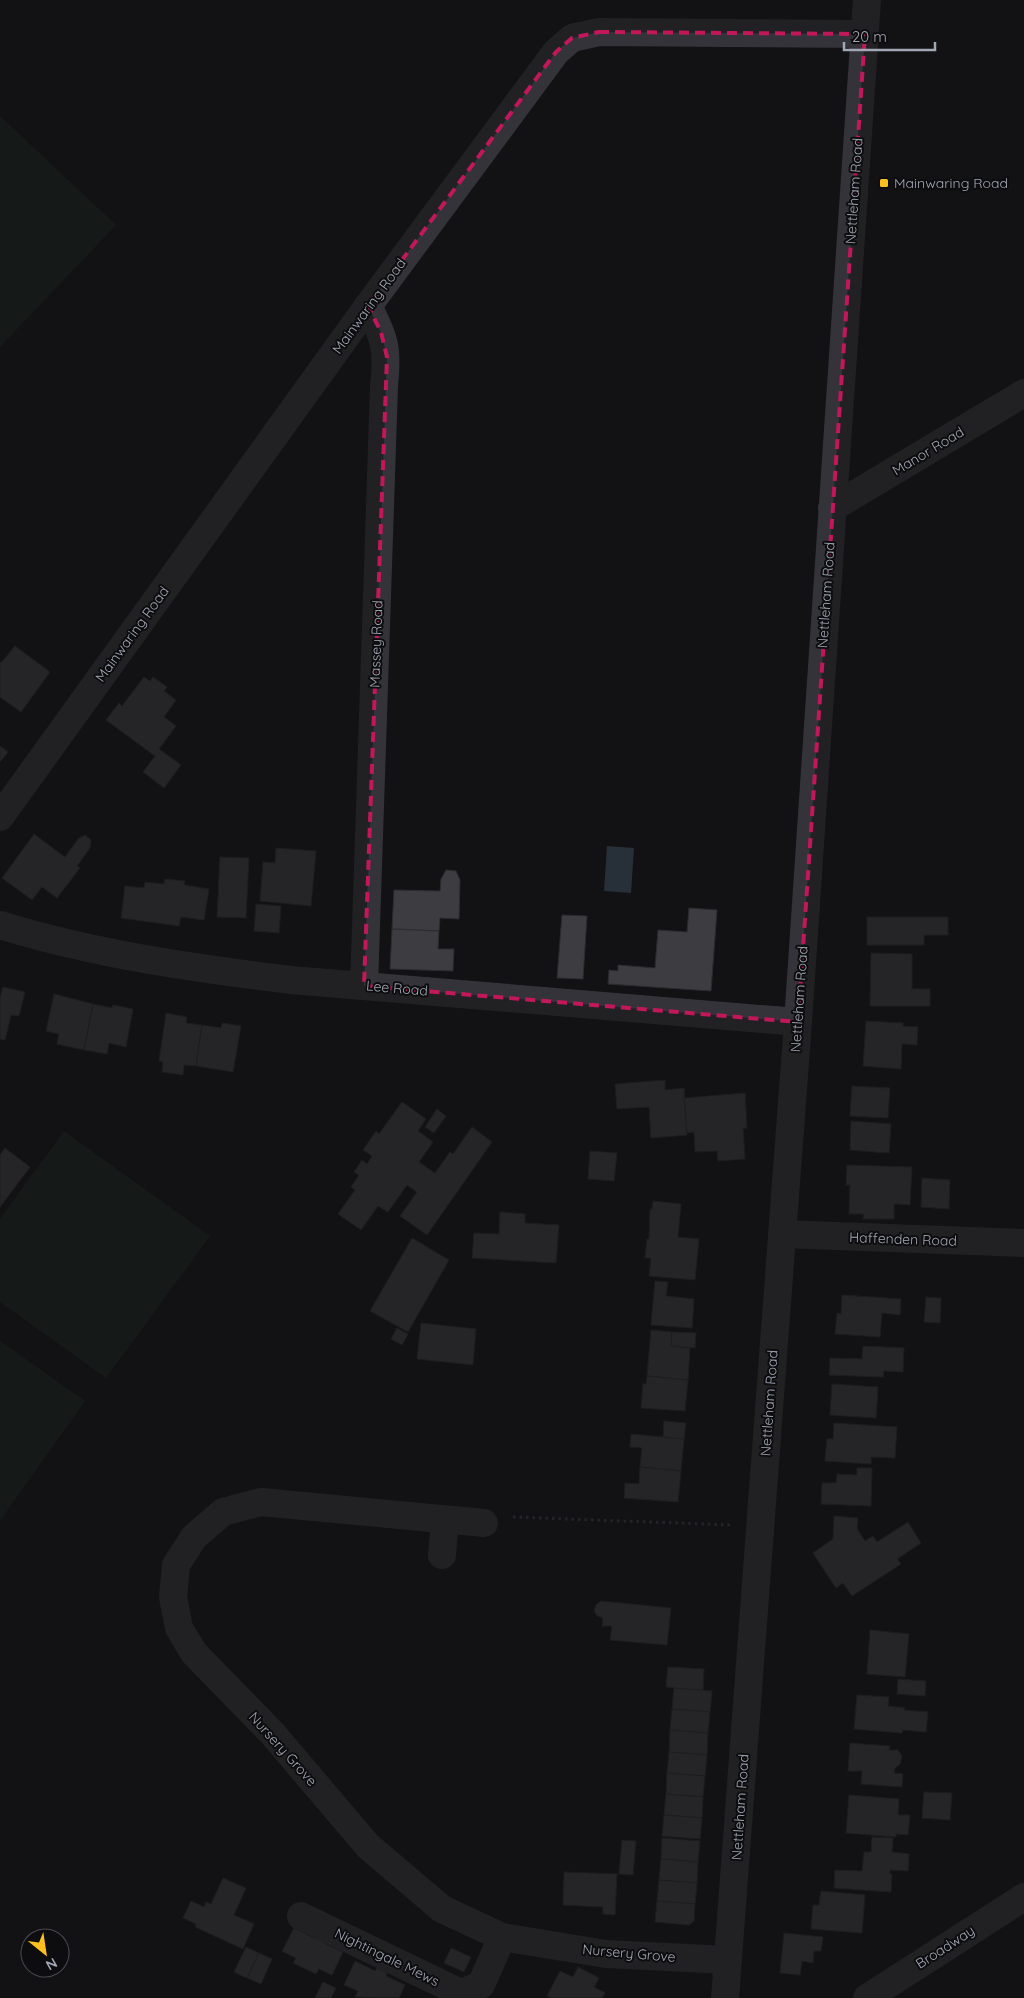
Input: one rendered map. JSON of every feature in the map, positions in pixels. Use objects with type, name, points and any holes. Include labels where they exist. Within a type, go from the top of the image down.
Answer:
[{"type":"street","name":"Nettleham Road","points":[[725,1998],[798,1022],[867,0]]},
{"type":"street","name":"Mainwaring Road","points":[[0,817],[368,306],[556,52],[572,38],[599,32],[865,34]]},
{"type":"street","name":"Massey Road","points":[[364,986],[384,396],[387,357],[381,332],[368,306]]},
{"type":"street","name":"Manor Road","points":[[832,508],[1024,394]]},
{"type":"street","name":"Lee Road","points":[[0,925],[74,944],[181,965],[281,979],[798,1022]]},
{"type":"street","name":"Haffenden Road","points":[[782,1234],[1024,1243]]},
{"type":"street","name":"Nursery Grove","points":[[484,1523],[260,1502],[223,1512],[194,1537],[176,1565],[173,1597],[179,1628],[194,1653],[272,1733],[368,1846],[442,1909],[502,1937],[606,1954],[728,1960]]},
{"type":"street","points":[[442,1555],[445,1520]]},
{"type":"street","name":"Broadway","points":[[866,1998],[1024,1896]]},
{"type":"street","name":"Nightingale Mews","points":[[301,1916],[461,1993],[481,1985],[502,1937]]},
{"type":"path","points":[[484,1523],[498,1516],[760,1526]]},
{"type":"highlighted area","points":[[599,32],[865,34],[798,1022],[364,986],[387,357],[381,332],[368,306],[556,52],[572,38]]},
{"type":"shaded area","points":[[0,116],[116,225],[0,347]]},
{"type":"shaded area","points":[[607,846],[634,848],[631,893],[604,891]]},
{"type":"shaded area","points":[[64,1131],[210,1236],[106,1378],[0,1302],[0,1219]]},
{"type":"shaded area","points":[[0,1341],[85,1401],[0,1521]]},
{"type":"building","points":[[15,646],[50,672],[21,712],[0,697],[0,662]]},
{"type":"building","points":[[144,677],[150,681],[153,677],[167,687],[164,691],[176,700],[164,717],[176,726],[159,749],[181,765],[164,788],[143,772],[155,756],[106,720],[119,703],[122,706]]},
{"type":"building","points":[[0,746],[8,752],[0,762]]},
{"type":"building","points":[[34,834],[65,857],[78,839],[85,835],[91,840],[90,848],[77,866],[80,868],[57,898],[42,887],[32,900],[2,878]]},
{"type":"building","points":[[276,848],[316,851],[311,906],[260,901],[263,862],[275,863]]},
{"type":"building","points":[[220,857],[249,858],[246,918],[217,917]]},
{"type":"building","points":[[446,870],[456,871],[460,880],[459,919],[440,918],[439,931],[392,929],[394,890],[440,891],[441,879]]},
{"type":"building","points":[[165,879],[185,881],[184,885],[209,889],[204,920],[181,917],[179,926],[121,918],[125,886],[144,888],[145,882],[164,884]]},
{"type":"building","points":[[256,904],[281,906],[279,933],[254,931]]},
{"type":"building","points":[[689,908],[717,910],[711,991],[608,984],[609,970],[618,971],[618,965],[655,968],[658,930],[687,932]]},
{"type":"building","points":[[562,915],[587,916],[583,979],[557,978]]},
{"type":"building","points":[[867,917],[948,917],[948,935],[924,935],[924,945],[867,945]]},
{"type":"building","points":[[392,929],[439,931],[438,949],[454,949],[453,971],[390,969]]},
{"type":"building","points":[[871,953],[912,954],[912,989],[930,989],[930,1006],[870,1006]]},
{"type":"building","points":[[3,987],[25,992],[19,1016],[11,1015],[5,1040],[0,1039],[0,998]]},
{"type":"building","points":[[54,994],[93,1004],[84,1050],[57,1044],[59,1034],[46,1031]]},
{"type":"building","points":[[93,1004],[112,1008],[113,1005],[133,1009],[126,1047],[109,1043],[107,1054],[84,1050]]},
{"type":"building","points":[[166,1013],[187,1017],[186,1023],[202,1025],[196,1066],[184,1065],[183,1075],[162,1072],[163,1062],[159,1061]]},
{"type":"building","points":[[866,1021],[903,1023],[903,1026],[918,1027],[917,1045],[902,1044],[901,1069],[863,1066]]},
{"type":"building","points":[[222,1023],[241,1026],[233,1072],[196,1066],[202,1025],[221,1028]]},
{"type":"building","points":[[665,1080],[665,1090],[684,1088],[687,1135],[651,1138],[649,1107],[617,1109],[615,1084]]},
{"type":"building","points":[[852,1086],[890,1088],[888,1118],[850,1116]]},
{"type":"building","points":[[745,1093],[747,1128],[743,1128],[745,1159],[718,1161],[717,1151],[695,1152],[694,1132],[687,1133],[684,1098]]},
{"type":"building","points":[[402,1102],[426,1119],[418,1131],[433,1142],[419,1162],[435,1173],[450,1152],[453,1154],[472,1127],[492,1142],[427,1235],[400,1216],[417,1192],[407,1185],[388,1212],[378,1206],[361,1230],[338,1214],[355,1190],[351,1187],[359,1175],[354,1172],[362,1160],[367,1164],[372,1156],[363,1150],[376,1131],[379,1134]]},
{"type":"building","points":[[437,1109],[446,1116],[434,1133],[425,1127]]},
{"type":"building","points":[[851,1121],[891,1124],[889,1153],[850,1150]]},
{"type":"building","points":[[5,1148],[30,1167],[0,1207],[0,1155]]},
{"type":"building","points":[[590,1151],[617,1153],[614,1181],[588,1179]]},
{"type":"building","points":[[847,1165],[912,1167],[910,1205],[894,1204],[894,1219],[863,1219],[864,1214],[849,1214],[850,1185],[846,1185]]},
{"type":"building","points":[[922,1178],[950,1180],[949,1209],[921,1207]]},
{"type":"building","points":[[653,1201],[681,1204],[678,1237],[699,1239],[695,1280],[649,1276],[651,1258],[645,1258],[647,1239],[649,1239],[650,1209],[652,1209]]},
{"type":"building","points":[[500,1212],[525,1214],[525,1223],[559,1225],[556,1263],[472,1258],[474,1233],[499,1234]]},
{"type":"building","points":[[412,1238],[449,1260],[408,1332],[370,1311]]},
{"type":"building","points":[[655,1281],[668,1282],[666,1296],[694,1299],[692,1328],[651,1325]]},
{"type":"building","points":[[842,1295],[901,1299],[900,1315],[882,1313],[880,1337],[835,1334],[837,1313],[841,1314]]},
{"type":"building","points":[[926,1297],[941,1298],[940,1323],[924,1322]]},
{"type":"building","points":[[421,1323],[476,1329],[473,1365],[417,1359]]},
{"type":"building","points":[[397,1328],[408,1334],[402,1345],[391,1339]]},
{"type":"building","points":[[651,1330],[672,1332],[671,1346],[690,1348],[688,1380],[647,1376]]},
{"type":"building","points":[[672,1332],[696,1333],[695,1348],[671,1346]]},
{"type":"building","points":[[863,1346],[904,1348],[903,1372],[884,1371],[883,1377],[829,1375],[830,1358],[862,1359]]},
{"type":"building","points":[[647,1376],[688,1380],[685,1411],[641,1408],[643,1384],[646,1384]]},
{"type":"building","points":[[832,1384],[878,1387],[876,1418],[830,1415]]},
{"type":"building","points":[[664,1421],[686,1423],[684,1439],[663,1437]]},
{"type":"building","points":[[834,1423],[897,1427],[895,1458],[871,1457],[871,1464],[825,1461],[827,1439],[833,1439]]},
{"type":"building","points":[[631,1434],[684,1439],[681,1471],[640,1467],[642,1448],[630,1447]]},
{"type":"building","points":[[640,1467],[681,1471],[678,1502],[624,1498],[625,1483],[639,1484]]},
{"type":"building","points":[[857,1468],[872,1468],[871,1506],[821,1504],[822,1483],[836,1483],[837,1474],[857,1475]]},
{"type":"building","points":[[834,1516],[858,1518],[857,1529],[865,1541],[873,1536],[877,1542],[908,1522],[921,1543],[897,1559],[901,1564],[852,1596],[843,1583],[836,1588],[813,1553],[833,1539]]},
{"type":"building","points":[[601,1601],[671,1608],[667,1645],[610,1640],[612,1626],[602,1626],[603,1618],[597,1616],[594,1611],[596,1605]]},
{"type":"building","points":[[870,1630],[909,1634],[905,1677],[867,1674]]},
{"type":"building","points":[[668,1667],[704,1669],[703,1691],[666,1687]]},
{"type":"building","points":[[898,1679],[926,1681],[925,1696],[897,1694]]},
{"type":"building","points":[[674,1688],[712,1691],[710,1712],[672,1709]]},
{"type":"building","points":[[857,1695],[889,1697],[888,1706],[905,1708],[904,1710],[928,1712],[926,1732],[903,1730],[902,1733],[854,1729]]},
{"type":"building","points":[[672,1709],[710,1712],[708,1733],[670,1730]]},
{"type":"building","points":[[670,1730],[708,1733],[707,1755],[669,1752]]},
{"type":"building","points":[[850,1743],[890,1746],[889,1750],[898,1750],[902,1756],[900,1764],[895,1768],[894,1773],[903,1774],[902,1787],[861,1784],[862,1771],[848,1771]]},
{"type":"building","points":[[669,1752],[707,1755],[705,1776],[667,1773]]},
{"type":"building","points":[[667,1773],[705,1776],[703,1797],[666,1794]]},
{"type":"building","points":[[924,1792],[952,1793],[950,1820],[922,1818]]},
{"type":"building","points":[[666,1794],[703,1797],[702,1818],[664,1815]]},
{"type":"building","points":[[849,1795],[899,1799],[898,1815],[910,1815],[908,1835],[896,1834],[896,1837],[846,1833]]},
{"type":"building","points":[[664,1815],[702,1818],[700,1839],[662,1836]]},
{"type":"building","points":[[872,1837],[893,1838],[892,1852],[909,1854],[908,1871],[890,1870],[890,1874],[892,1874],[891,1892],[834,1888],[835,1870],[862,1871],[864,1852],[871,1852]]},
{"type":"building","points":[[662,1838],[700,1841],[698,1862],[661,1859]]},
{"type":"building","points":[[622,1840],[636,1841],[633,1875],[619,1874]]},
{"type":"building","points":[[661,1859],[698,1862],[697,1883],[659,1880]]},
{"type":"building","points":[[564,1872],[617,1874],[615,1915],[603,1914],[603,1907],[563,1905]]},
{"type":"building","points":[[223,1878],[246,1888],[234,1915],[254,1924],[243,1949],[195,1927],[196,1924],[183,1918],[191,1901],[204,1907],[206,1902],[211,1904]]},
{"type":"building","points":[[659,1880],[697,1883],[695,1904],[657,1901]]},
{"type":"building","points":[[821,1891],[865,1895],[862,1933],[811,1929],[813,1905],[819,1905]]},
{"type":"building","points":[[657,1901],[695,1904],[694,1921],[689,1925],[655,1922]]},
{"type":"building","points":[[294,1928],[314,1938],[315,1934],[326,1939],[324,1943],[343,1952],[332,1975],[319,1969],[316,1974],[293,1963],[296,1958],[282,1951]]},
{"type":"building","points":[[784,1933],[823,1937],[821,1951],[814,1951],[813,1963],[802,1961],[800,1975],[780,1973]]},
{"type":"building","points":[[246,1947],[259,1953],[247,1978],[234,1972]]},
{"type":"building","points":[[451,1948],[471,1957],[464,1972],[444,1963]]},
{"type":"building","points":[[259,1953],[272,1959],[261,1984],[247,1978]]},
{"type":"building","points":[[355,1961],[375,1971],[377,1968],[387,1973],[386,1976],[405,1985],[399,1998],[355,1997],[358,1991],[344,1985]]},
{"type":"building","points":[[578,1967],[599,1978],[594,1987],[605,1993],[602,1998],[551,1998],[547,1996],[560,1971],[573,1977]]},
{"type":"building","points":[[323,1982],[336,1988],[331,1998],[315,1998]]},
{"type":"place","name":"Mainwaring Road","points":[[884,183]]}]
